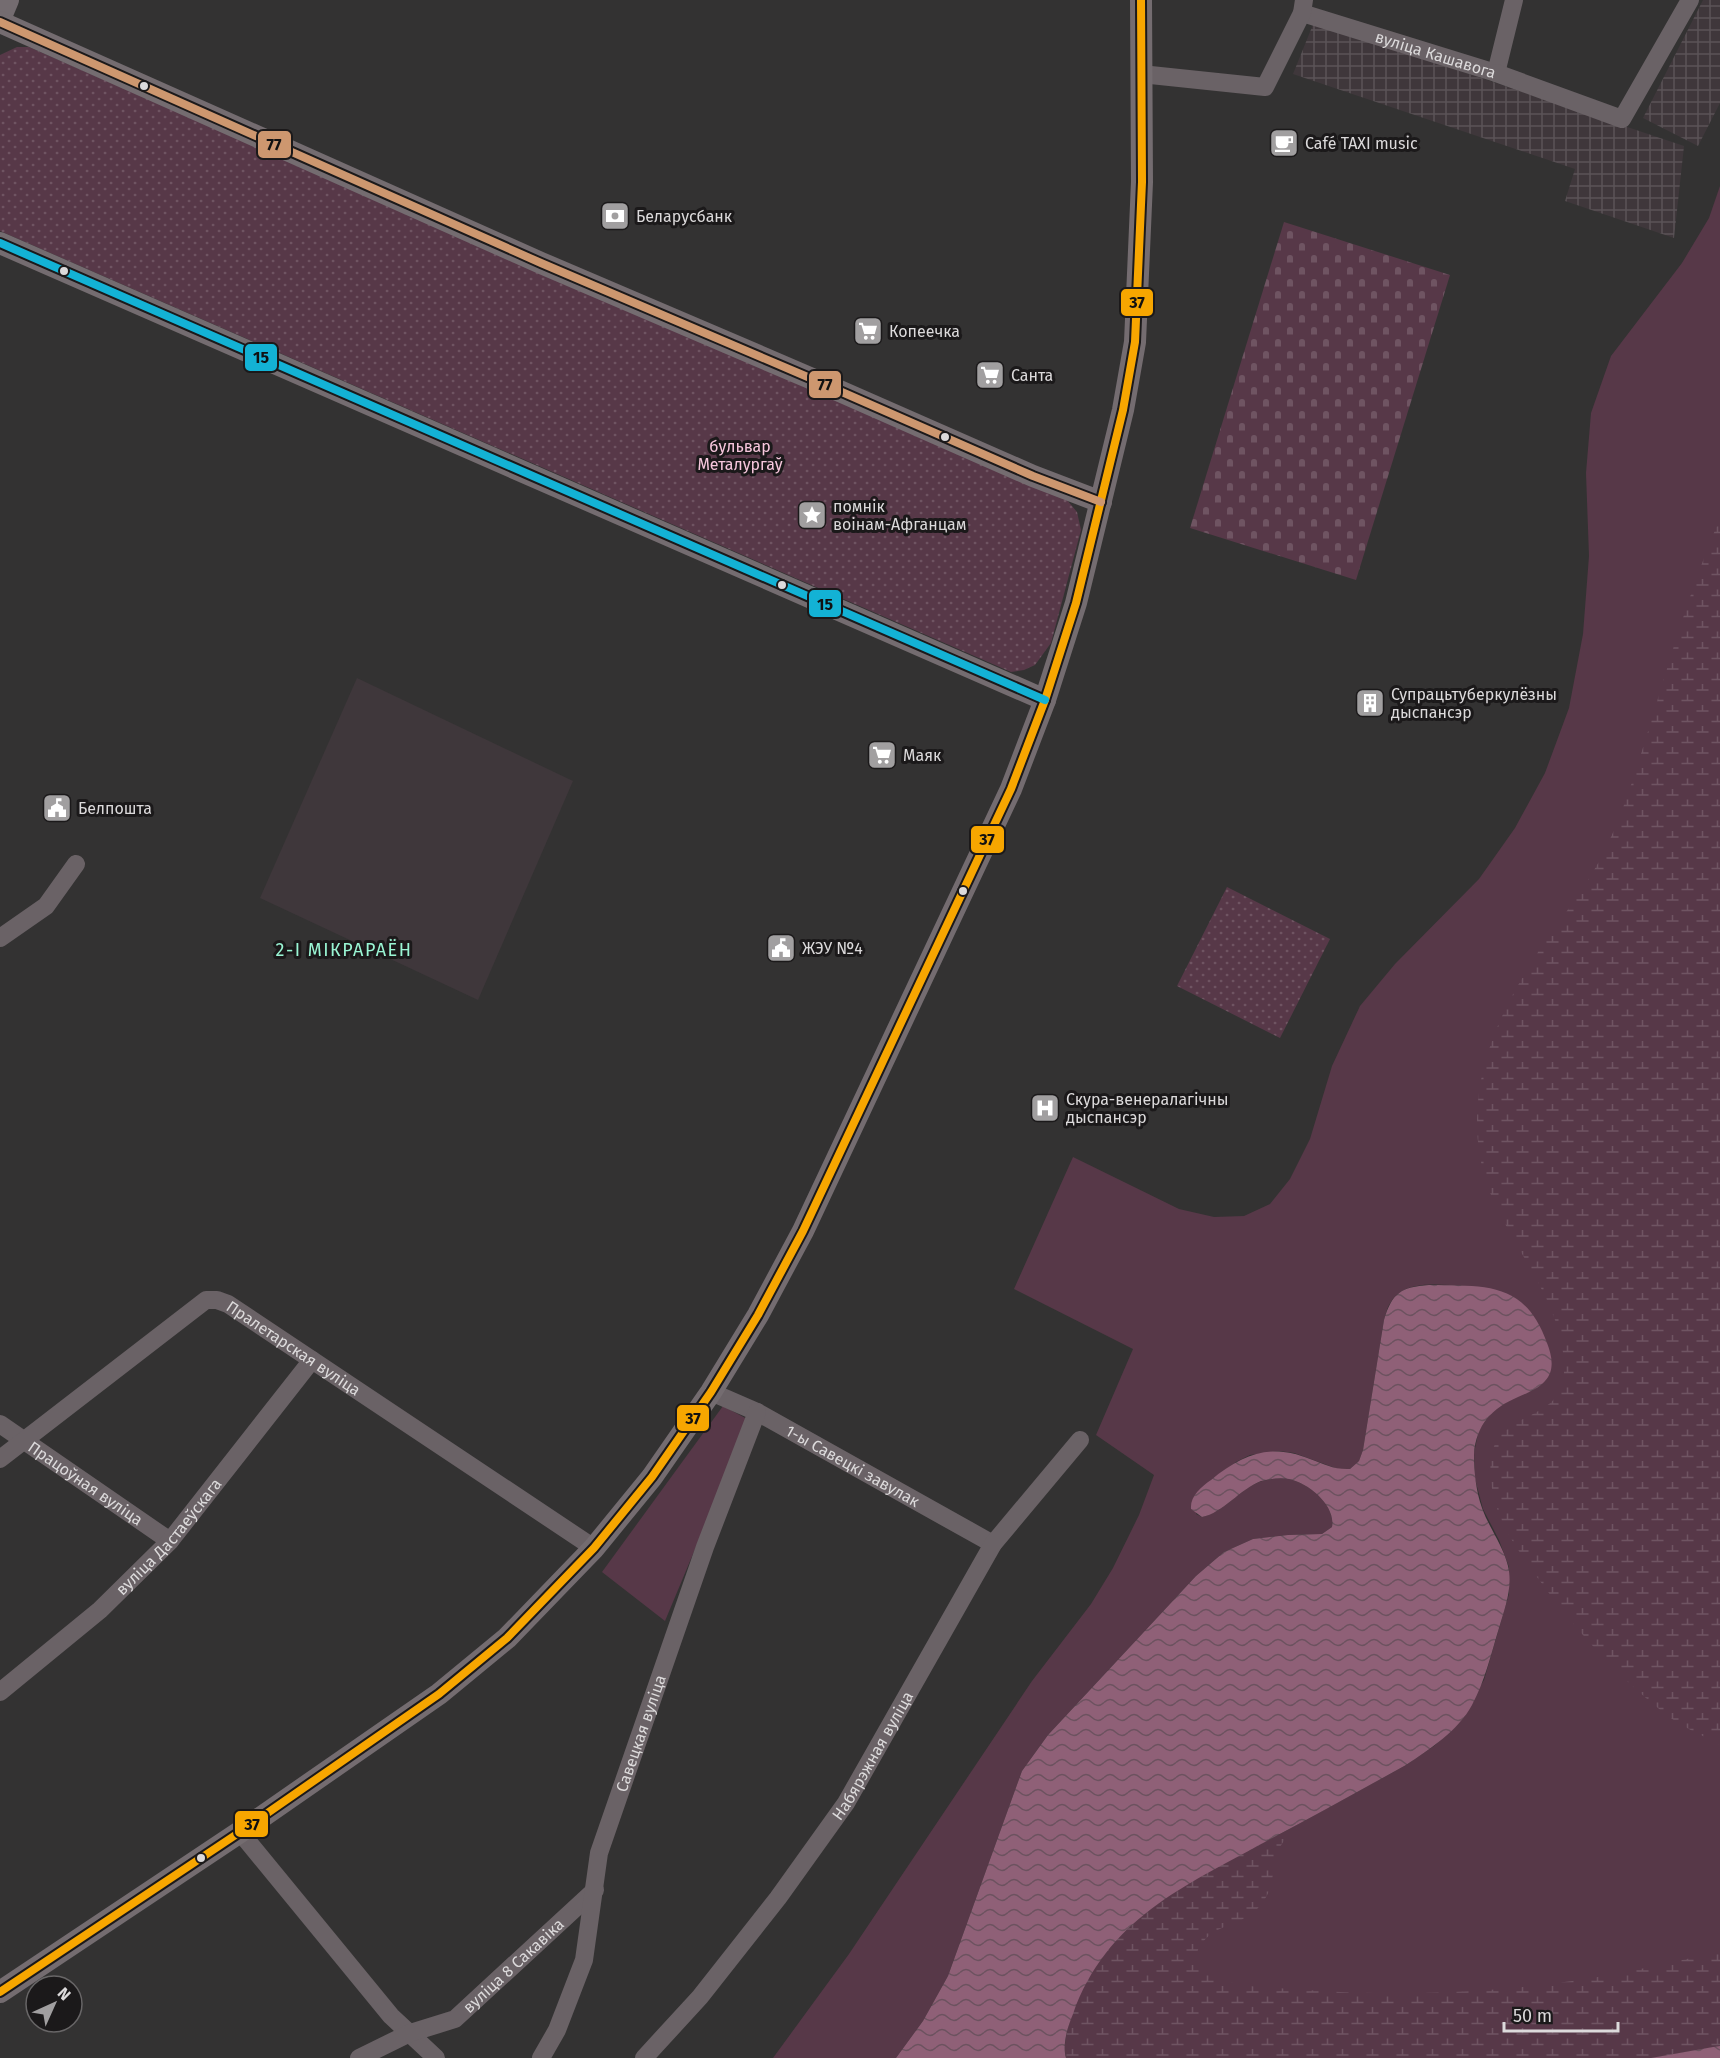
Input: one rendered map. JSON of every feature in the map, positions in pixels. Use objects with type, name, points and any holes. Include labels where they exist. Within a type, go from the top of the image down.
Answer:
[{"type":"main road","points":[[8,0],[0,20],[541,263],[1033,476],[1101,502]]},
{"type":"main road","points":[[0,1992],[240,1833],[439,1694],[507,1638],[594,1548],[652,1477],[711,1392],[758,1315],[803,1231],[1011,789],[1045,700],[1076,603],[1123,410],[1135,342],[1142,182],[1141,0]]},
{"type":"main road","points":[[0,243],[1045,700]]},
{"type":"street","name":"вуліца Кашавога","points":[[1303,6],[1496,74],[1514,0]]},
{"type":"street","points":[[1496,74],[1622,119],[1690,0]]},
{"type":"street","points":[[1141,74],[1265,87],[1303,6]]},
{"type":"street","points":[[0,939],[46,906],[76,864]]},
{"type":"street","name":"Пралетарская вуліца","points":[[0,1459],[206,1300],[217,1300],[312,1360],[594,1548]]},
{"type":"street","name":"вуліца Дастаеўскага","points":[[0,1692],[100,1610],[170,1541],[312,1360]]},
{"type":"street","name":"1-ы Савецкі завулак","points":[[711,1392],[757,1412],[993,1544]]},
{"type":"street","name":"Савецкая вуліца","points":[[541,2058],[557,2030],[584,1960],[599,1853],[705,1547],[757,1412]]},
{"type":"street","name":"Працоўная вуліца","points":[[0,1424],[170,1541]]},
{"type":"street","name":"Набярэжная вуліца","points":[[644,2058],[700,1997],[777,1898],[846,1803],[993,1544],[1080,1440]]},
{"type":"street","points":[[240,1833],[391,2016],[436,2058]]},
{"type":"street","name":"вуліца 8 Сакавіка","points":[[359,2058],[410,2032],[455,2019],[595,1890]]},
{"type":"shaded area","points":[[1703,0],[1720,0],[1720,103],[1698,146],[1643,118]]},
{"type":"shaded area","points":[[1314,22],[1684,146],[1674,238],[1565,201],[1575,169],[1293,74]]},
{"type":"shaded area","points":[[357,678],[573,781],[478,1000],[260,898]]},
{"type":"green space","name":"бульвар Металургаў","points":[[17,47],[29,47],[1067,500],[1077,512],[1081,530],[1051,643],[1035,665],[1011,672],[0,231],[0,55]]},
{"type":"green space","points":[[1720,186],[1720,2046],[1651,2058],[1066,2058],[1191,1883],[1406,1765],[1434,1746],[1454,1728],[1484,1680],[1509,1594],[1509,1567],[1499,1540],[1483,1509],[1475,1479],[1474,1453],[1479,1429],[1493,1411],[1511,1399],[1533,1390],[1464,1286],[1424,1285],[1405,1290],[1397,1295],[1388,1306],[1363,1450],[1359,1461],[1350,1469],[1338,1469],[1294,1453],[1279,1451],[1250,1455],[1211,1480],[1196,1514],[1202,1517],[1217,1511],[1254,1484],[1286,1478],[1305,1485],[1320,1497],[1330,1511],[1332,1527],[1322,1534],[1253,1539],[1224,1552],[1196,1576],[1048,1735],[1022,1771],[948,1976],[923,2021],[896,2058],[773,2058],[849,1954],[1032,1681],[1091,1604],[1113,1568],[1139,1515],[1154,1475],[1096,1435],[1133,1349],[1014,1289],[1073,1157],[1179,1209],[1214,1217],[1244,1216],[1270,1204],[1290,1179],[1310,1139],[1332,1066],[1360,1006],[1395,964],[1479,879],[1515,828],[1545,773],[1569,708],[1583,634],[1589,556],[1586,473],[1591,413],[1611,356],[1682,263],[1709,218]]},
{"type":"green space","points":[[1284,222],[1450,275],[1356,580],[1190,528]]},
{"type":"green space","points":[[1720,518],[1720,1745],[1670,1718],[1612,1666],[1551,1596],[1517,1548],[1500,1516],[1493,1493],[1490,1469],[1492,1453],[1498,1439],[1519,1421],[1553,1400],[1561,1389],[1564,1373],[1562,1348],[1556,1323],[1486,1182],[1482,1169],[1477,1125],[1480,1084],[1498,1025],[1516,988],[1536,955],[1597,866],[1605,850],[1637,766],[1684,615]]},
{"type":"green space","points":[[1227,887],[1330,939],[1280,1038],[1177,986]]},
{"type":"green space","points":[[723,1406],[749,1420],[665,1621],[602,1572]]},
{"type":"green space","points":[[1305,1821],[1282,1843],[1268,1893],[1259,1907],[1243,1919],[1210,1935],[1203,1942],[1197,1952],[1198,1956],[1203,1967],[1211,1974],[1229,1982],[1270,1988],[1361,1993],[1467,1992],[1537,1986],[1591,1978],[1720,1952],[1720,2046],[1651,2058],[1066,2058],[1065,2040],[1074,2009],[1091,1974],[1113,1944],[1140,1918],[1170,1895],[1237,1856]]},
{"type":"water","points":[[1429,1285],[1485,1287],[1515,1298],[1527,1308],[1538,1323],[1551,1358],[1550,1372],[1545,1381],[1536,1389],[1509,1401],[1493,1412],[1482,1426],[1475,1444],[1474,1468],[1478,1495],[1506,1558],[1510,1582],[1506,1605],[1487,1667],[1477,1696],[1466,1714],[1443,1739],[1406,1765],[1205,1874],[1151,1909],[1127,1930],[1087,1981],[1065,2041],[1066,2058],[896,2058],[923,2021],[948,1976],[1022,1771],[1048,1735],[1196,1576],[1224,1552],[1253,1539],[1322,1534],[1332,1527],[1330,1511],[1320,1497],[1305,1485],[1289,1479],[1261,1481],[1246,1489],[1217,1511],[1202,1517],[1191,1509],[1194,1496],[1223,1471],[1258,1454],[1282,1452],[1296,1454],[1339,1469],[1350,1469],[1359,1461],[1363,1450],[1384,1320],[1390,1303],[1405,1290]]},
{"type":"water","points":[[1720,2046],[1720,2058],[1651,2058],[1713,2047]]},
{"type":"transit line","name":"37","points":[[0,1992],[240,1832],[439,1694],[507,1638],[594,1548],[652,1477],[711,1392],[758,1315],[803,1231],[1011,789],[1045,700],[1076,603],[1123,410],[1135,342],[1142,182],[1141,0]]},
{"type":"transit line","name":"77","points":[[0,22],[541,263],[1033,476],[1101,502]]},
{"type":"transit line","name":"15","points":[[0,243],[1045,700]]},
{"type":"place","name":"Café TAXI music","points":[[1284,143]]},
{"type":"place","name":"Беларусбанк","points":[[615,216]]},
{"type":"place","name":"Копеечка","points":[[868,331]]},
{"type":"place","name":"Санта","points":[[990,375]]},
{"type":"place","name":"помнік воінам-Афганцам","points":[[812,515]]},
{"type":"place","name":"Супрацьтуберкулёзны дыспансэр","points":[[1370,703]]},
{"type":"place","name":"Маяк","points":[[882,755]]},
{"type":"place","name":"Белпошта","points":[[57,808]]},
{"type":"place","name":"ЖЭУ №4","points":[[781,948]]},
{"type":"place","name":"Скура-венералагічны дыспансэр","points":[[1045,1108]]},
{"type":"district","name":"2-І МІКРАРАЁН","points":[[344,950]]}]
